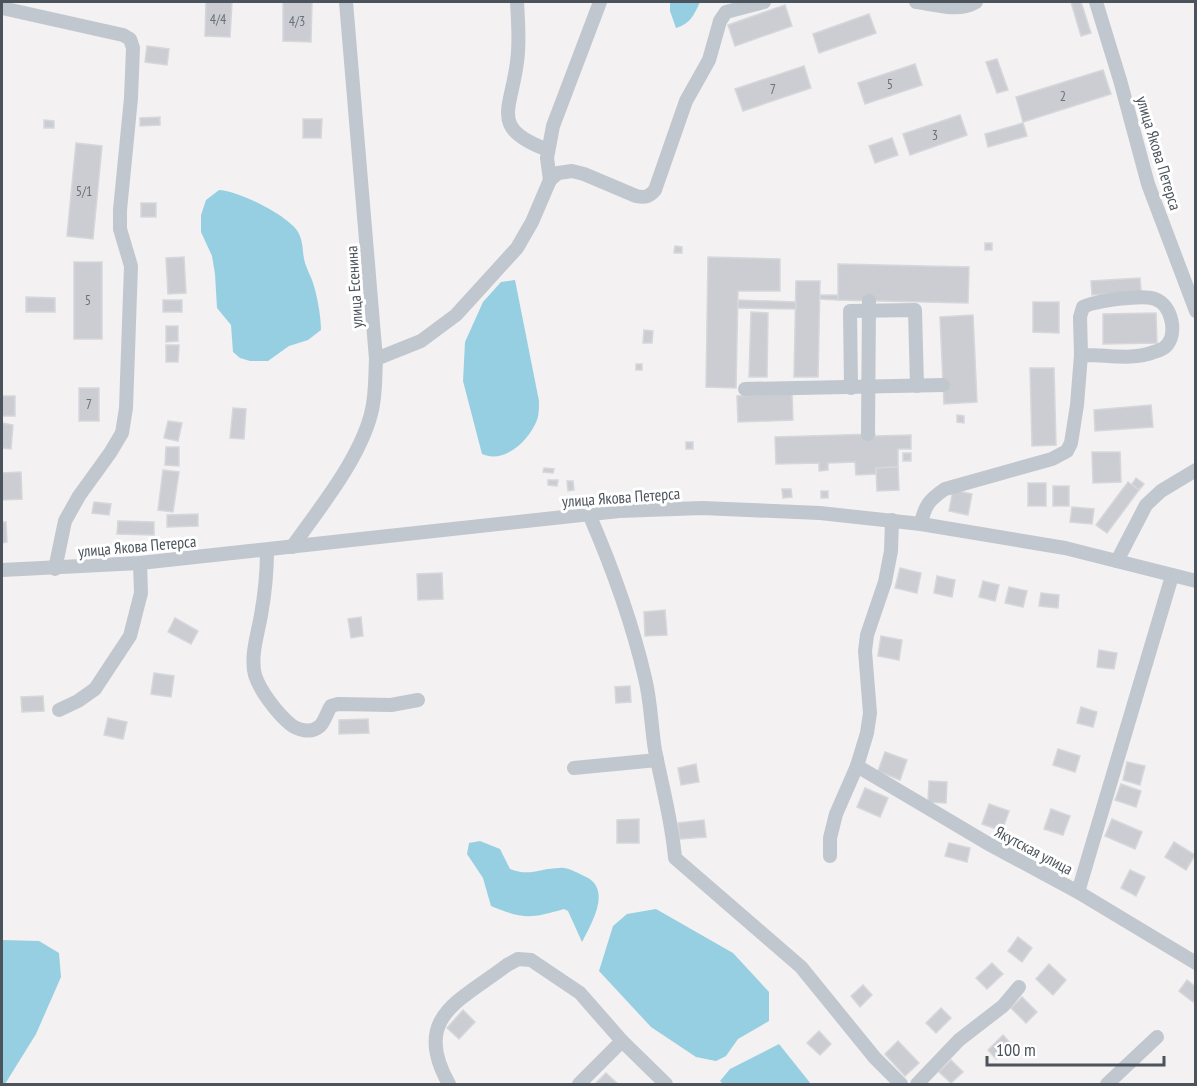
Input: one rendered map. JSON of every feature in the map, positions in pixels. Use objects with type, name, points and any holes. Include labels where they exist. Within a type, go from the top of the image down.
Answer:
[{"type":"street","name":"улица Есенина","points":[[292,548],[340,479],[362,437],[373,404],[376,358],[346,2]]},
{"type":"street","points":[[517,2],[519,25],[517,62],[507,109],[509,124],[519,136],[531,144],[548,150]]},
{"type":"street","points":[[550,180],[547,158],[553,126],[600,2]]},
{"type":"street","points":[[376,358],[421,341],[456,315],[517,248],[532,222],[550,180],[558,173],[572,171],[636,196],[644,198],[650,196],[656,190],[686,101],[709,60],[720,21],[726,12],[764,2]]},
{"type":"street","points":[[916,2],[961,7],[976,2]]},
{"type":"street","name":"улица Якова Петерса","points":[[1096,2],[1148,184],[1196,311]]},
{"type":"street","points":[[2,8],[123,35],[130,39],[133,48],[131,98],[120,210],[120,229],[131,266],[126,408],[122,433],[79,496],[65,521],[55,569]]},
{"type":"street","points":[[921,524],[924,510],[930,499],[945,489],[1052,459],[1067,452],[1071,443],[1077,405],[1081,355],[1080,317],[1083,307],[1094,302],[1142,297],[1155,299],[1165,306],[1171,320],[1173,334],[1166,347],[1136,356],[1081,355]]},
{"type":"street","points":[[851,388],[850,311],[869,306],[915,310],[917,386]]},
{"type":"street","points":[[868,434],[869,306]]},
{"type":"street","points":[[745,389],[943,385]]},
{"type":"street","points":[[1117,561],[1146,505],[1161,491],[1196,470]]},
{"type":"street","name":"улица Якова Петерса","points":[[2,570],[140,563],[589,514],[702,508],[820,513],[921,524],[1065,548],[1196,581]]},
{"type":"street","points":[[589,514],[624,604],[645,678],[657,760],[673,828],[675,858],[801,967],[875,1058],[901,1084]]},
{"type":"street","points":[[830,856],[830,838],[836,814],[857,766],[867,733],[870,713],[866,670],[867,635],[885,582],[891,551],[892,520]]},
{"type":"street","points":[[267,550],[267,576],[254,657],[255,674],[263,690],[282,716],[292,725],[310,731],[320,726],[331,706],[338,704],[391,705],[418,700]]},
{"type":"street","points":[[59,710],[95,689],[130,636],[141,593],[140,563]]},
{"type":"street","points":[[1078,892],[1172,576]]},
{"type":"street","points":[[574,768],[657,760]]},
{"type":"street","name":"Якутская улица","points":[[857,766],[987,843],[1078,892],[1196,963]]},
{"type":"street","points":[[449,1084],[438,1066],[435,1047],[436,1030],[442,1016],[507,965],[518,959],[531,960],[580,993],[622,1041],[666,1084]]},
{"type":"street","points":[[916,1084],[959,1040],[1003,1006],[1019,987]]},
{"type":"street","points":[[1107,1084],[1157,1037]]},
{"type":"street","points":[[579,1084],[622,1041]]},
{"type":"water","points":[[670,2],[700,2],[691,18],[676,28],[670,11]]},
{"type":"water","points":[[219,190],[238,194],[274,212],[293,226],[301,240],[305,263],[317,298],[321,330],[308,340],[289,346],[268,361],[250,361],[240,358],[233,352],[231,325],[217,308],[212,256],[201,232],[201,215],[206,200]]},
{"type":"water","points":[[515,280],[539,401],[539,413],[533,428],[522,443],[507,453],[490,456],[482,454],[463,381],[465,342],[483,302],[501,282]]},
{"type":"water","points":[[480,841],[500,849],[510,869],[529,872],[565,868],[592,881],[599,896],[598,906],[582,942],[568,911],[564,909],[543,915],[527,916],[491,906],[483,878],[467,854],[469,843]]},
{"type":"water","points":[[656,909],[733,953],[769,992],[769,1021],[738,1039],[726,1056],[716,1061],[696,1057],[651,1027],[599,971],[613,926],[627,914]]},
{"type":"water","points":[[3,940],[39,941],[59,953],[61,977],[36,1034],[5,1084],[2,1084]]},
{"type":"water","points":[[779,1044],[811,1084],[723,1084],[720,1081],[730,1069]]},
{"type":"building","points":[[206,2],[232,2],[230,37],[205,36]]},
{"type":"building","points":[[283,2],[312,2],[311,42],[283,41]]},
{"type":"building","points":[[1071,2],[1081,2],[1091,33],[1081,36]]},
{"type":"building","points":[[785,5],[792,26],[735,46],[728,25]]},
{"type":"building","points":[[869,14],[876,33],[819,53],[813,34]]},
{"type":"building","points":[[147,46],[169,49],[167,65],[145,62]]},
{"type":"building","points":[[997,59],[1008,90],[997,93],[986,62]]},
{"type":"building","points":[[915,64],[922,85],[865,104],[858,83]]},
{"type":"building","points":[[804,66],[811,88],[743,111],[735,89]]},
{"type":"building","points":[[1103,70],[1111,94],[1023,122],[1016,97]]},
{"type":"building","points":[[960,115],[967,135],[910,155],[903,134]]},
{"type":"building","points":[[160,117],[160,125],[140,126],[140,118]]},
{"type":"building","points":[[303,119],[322,119],[321,138],[303,138]]},
{"type":"building","points":[[44,120],[54,121],[54,128],[44,128]]},
{"type":"building","points":[[1023,123],[1027,136],[988,147],[985,134]]},
{"type":"building","points":[[892,138],[898,155],[875,163],[869,146]]},
{"type":"building","points":[[76,143],[102,146],[93,239],[67,236]]},
{"type":"building","points":[[141,203],[156,203],[156,217],[141,217]]},
{"type":"building","points":[[985,243],[992,243],[992,250],[985,250]]},
{"type":"building","points":[[675,246],[682,247],[682,253],[674,253]]},
{"type":"building","points":[[184,257],[186,293],[168,294],[166,258]]},
{"type":"building","points":[[708,257],[780,259],[780,291],[738,291],[736,388],[706,387]]},
{"type":"building","points":[[74,262],[102,262],[102,339],[74,339]]},
{"type":"building","points":[[838,264],[969,267],[968,303],[838,300]]},
{"type":"building","points":[[1140,278],[1141,292],[1092,295],[1091,281]]},
{"type":"building","points":[[796,281],[820,281],[818,377],[794,377]]},
{"type":"building","points":[[820,295],[838,295],[838,300],[820,299]]},
{"type":"building","points":[[26,297],[55,298],[55,312],[26,312]]},
{"type":"building","points":[[163,300],[182,300],[182,312],[163,312]]},
{"type":"building","points":[[738,300],[796,302],[796,309],[738,308]]},
{"type":"building","points":[[1033,302],[1059,302],[1059,333],[1033,332]]},
{"type":"building","points":[[751,312],[768,313],[767,377],[749,377]]},
{"type":"building","points":[[1156,313],[1157,343],[1103,344],[1103,314]]},
{"type":"building","points":[[973,315],[977,402],[944,404],[940,317]]},
{"type":"building","points":[[166,326],[178,326],[178,341],[166,342]]},
{"type":"building","points":[[644,330],[653,331],[652,343],[643,343]]},
{"type":"building","points":[[166,345],[179,345],[178,362],[166,362]]},
{"type":"building","points":[[636,364],[642,364],[642,370],[636,370]]},
{"type":"building","points":[[1030,368],[1054,368],[1056,445],[1032,446]]},
{"type":"building","points":[[79,388],[99,388],[99,421],[79,421]]},
{"type":"building","points":[[792,394],[793,420],[738,422],[737,396]]},
{"type":"building","points":[[2,396],[15,396],[15,416],[2,416]]},
{"type":"building","points":[[1151,405],[1153,427],[1095,431],[1094,410]]},
{"type":"building","points":[[233,408],[246,409],[244,439],[230,438]]},
{"type":"building","points":[[957,415],[964,416],[964,423],[957,422]]},
{"type":"building","points":[[168,421],[182,423],[178,441],[164,438]]},
{"type":"building","points":[[2,423],[13,425],[11,449],[2,448]]},
{"type":"building","points":[[875,434],[875,436],[911,435],[911,449],[898,449],[898,467],[876,468],[876,474],[856,475],[855,462],[828,463],[828,470],[819,471],[819,463],[776,464],[775,437]]},
{"type":"building","points":[[686,442],[693,442],[693,449],[686,449]]},
{"type":"building","points":[[166,447],[179,447],[179,466],[165,465]]},
{"type":"building","points":[[1092,452],[1120,452],[1121,482],[1093,483]]},
{"type":"building","points":[[903,453],[911,453],[911,461],[903,461]]},
{"type":"building","points":[[898,467],[899,490],[877,491],[876,468]]},
{"type":"building","points":[[544,468],[554,469],[553,473],[543,472]]},
{"type":"building","points":[[163,470],[179,472],[173,512],[158,510]]},
{"type":"building","points":[[21,472],[22,499],[2,500],[2,473]]},
{"type":"building","points":[[1136,478],[1144,484],[1139,490],[1132,484]]},
{"type":"building","points":[[548,480],[558,480],[557,486],[548,485]]},
{"type":"building","points":[[567,481],[573,481],[574,490],[568,491]]},
{"type":"building","points":[[1128,482],[1139,490],[1107,533],[1096,525]]},
{"type":"building","points":[[1028,483],[1046,483],[1046,506],[1028,506]]},
{"type":"building","points":[[1053,486],[1069,486],[1069,506],[1053,506]]},
{"type":"building","points":[[782,489],[791,489],[792,497],[783,498]]},
{"type":"building","points":[[953,490],[972,494],[968,515],[949,511]]},
{"type":"building","points":[[821,491],[828,491],[828,498],[821,498]]},
{"type":"building","points":[[94,502],[111,504],[109,515],[92,513]]},
{"type":"building","points":[[1072,507],[1094,509],[1092,524],[1070,522]]},
{"type":"building","points":[[198,514],[198,526],[167,527],[167,515]]},
{"type":"building","points":[[118,521],[154,522],[154,535],[117,534]]},
{"type":"building","points":[[2,522],[6,522],[7,542],[2,543]]},
{"type":"building","points":[[900,568],[921,573],[917,593],[895,588]]},
{"type":"building","points":[[442,573],[443,599],[418,600],[417,574]]},
{"type":"building","points":[[937,576],[955,580],[952,597],[934,593]]},
{"type":"building","points":[[983,581],[999,585],[995,601],[979,597]]},
{"type":"building","points":[[1009,587],[1027,591],[1023,607],[1005,603]]},
{"type":"building","points":[[1041,593],[1059,595],[1058,608],[1039,606]]},
{"type":"building","points":[[665,610],[667,635],[645,636],[644,612]]},
{"type":"building","points":[[361,617],[363,636],[351,638],[348,619]]},
{"type":"building","points":[[175,618],[198,631],[191,644],[168,632]]},
{"type":"building","points":[[881,636],[902,640],[899,660],[878,656]]},
{"type":"building","points":[[1099,650],[1117,653],[1114,669],[1097,667]]},
{"type":"building","points":[[154,673],[174,676],[171,697],[151,694]]},
{"type":"building","points":[[630,686],[631,702],[616,703],[615,687]]},
{"type":"building","points":[[43,696],[44,711],[22,712],[21,697]]},
{"type":"building","points":[[1081,707],[1097,712],[1093,727],[1077,723]]},
{"type":"building","points":[[108,718],[127,722],[123,739],[104,735]]},
{"type":"building","points":[[368,719],[369,733],[339,734],[339,720]]},
{"type":"building","points":[[1058,749],[1080,756],[1075,772],[1053,765]]},
{"type":"building","points":[[885,752],[907,760],[900,780],[878,771]]},
{"type":"building","points":[[1127,762],[1145,766],[1140,785],[1123,780]]},
{"type":"building","points":[[696,764],[699,782],[681,785],[678,768]]},
{"type":"building","points":[[929,781],[947,782],[946,803],[928,802]]},
{"type":"building","points":[[1121,784],[1141,791],[1136,807],[1115,800]]},
{"type":"building","points":[[865,788],[888,798],[880,817],[857,807]]},
{"type":"building","points":[[989,804],[1009,811],[1002,831],[982,824]]},
{"type":"building","points":[[1051,809],[1070,816],[1063,835],[1044,829]]},
{"type":"building","points":[[639,819],[639,843],[617,843],[617,820]]},
{"type":"building","points":[[1112,819],[1142,832],[1135,849],[1105,836]]},
{"type":"building","points":[[704,820],[706,837],[680,839],[678,823]]},
{"type":"building","points":[[1174,842],[1195,855],[1186,870],[1165,857]]},
{"type":"building","points":[[949,843],[970,848],[967,862],[945,856]]},
{"type":"building","points":[[1130,870],[1145,877],[1136,896],[1121,888]]},
{"type":"building","points":[[1018,937],[1032,948],[1022,962],[1008,951]]},
{"type":"building","points":[[992,963],[1003,974],[987,989],[976,978]]},
{"type":"building","points":[[1049,964],[1066,980],[1053,995],[1036,979]]},
{"type":"building","points":[[1187,980],[1196,987],[1196,999],[1193,1002],[1179,991]]},
{"type":"building","points":[[863,985],[872,995],[860,1007],[851,996]]},
{"type":"building","points":[[1022,997],[1037,1012],[1026,1023],[1011,1008]]},
{"type":"building","points":[[941,1008],[951,1018],[936,1033],[926,1023]]},
{"type":"building","points":[[463,1010],[475,1022],[459,1039],[447,1028]]},
{"type":"building","points":[[819,1031],[831,1044],[820,1055],[807,1043]]},
{"type":"building","points":[[1003,1035],[1011,1044],[996,1059],[988,1050]]},
{"type":"building","points":[[898,1041],[919,1063],[905,1076],[885,1054]]},
{"type":"building","points":[[951,1060],[963,1072],[951,1083],[939,1072]]},
{"type":"building","points":[[606,1073],[618,1084],[595,1084]]}]
